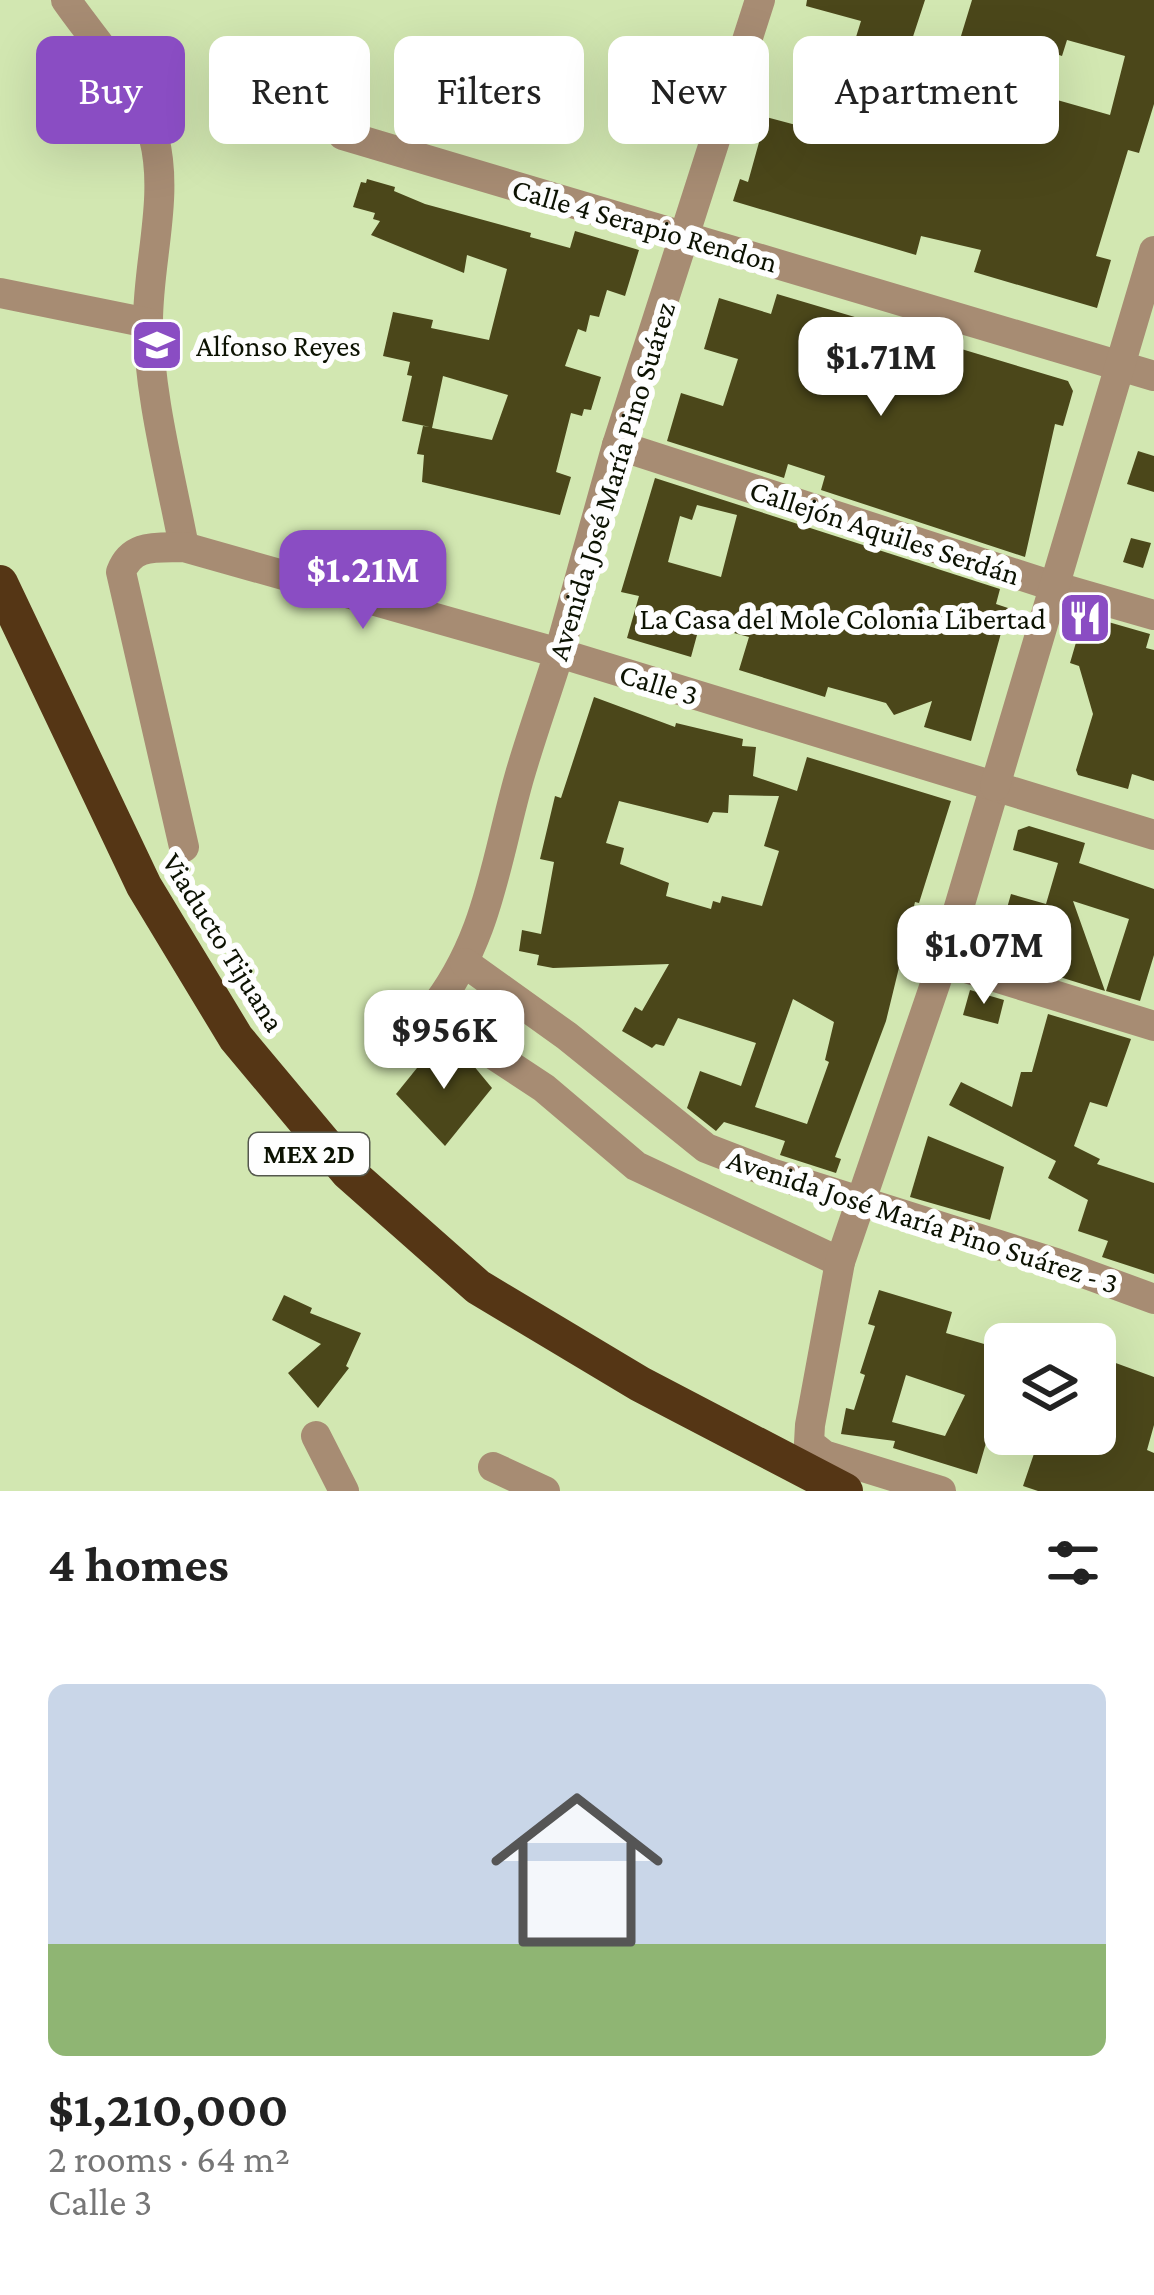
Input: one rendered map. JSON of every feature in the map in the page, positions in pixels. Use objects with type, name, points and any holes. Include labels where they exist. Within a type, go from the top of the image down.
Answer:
[{"type":"highway","name":"Viaducto Tijuana","points":[[0,584],[144,886],[236,1038],[348,1172],[478,1287],[640,1384],[845,1491]]},
{"type":"highway","name":"Viaducto Tijuana","points":[[0,638],[100,844],[180,985],[252,1086],[358,1212],[443,1285],[545,1357],[676,1432],[804,1491]]},
{"type":"street","points":[[66,0],[139,104],[154,134],[159,164],[148,322],[184,547],[137,549],[126,557],[121,572],[184,848]]},
{"type":"street","name":"Avenida José María Pino Suárez","points":[[452,983],[481,929],[519,778],[617,445],[760,0]]},
{"type":"street","name":"Calle 4 Serapio Rendon","points":[[370,143],[1154,376]]},
{"type":"street","points":[[940,1491],[824,1455],[809,1443],[840,1262],[943,961],[1154,251]]},
{"type":"street","points":[[0,292],[148,322]]},
{"type":"street","name":"Callejón Aquiles Serdán","points":[[617,445],[1154,615]]},
{"type":"street","name":"Calle 3","points":[[184,547],[559,653],[1154,835]]},
{"type":"street","points":[[943,961],[1154,1026]]},
{"type":"street","points":[[452,983],[430,1012],[544,1088],[636,1166],[840,1262]]},
{"type":"street","name":"Avenida José María Pino Suárez - 3","points":[[452,983],[567,1036],[706,1148],[1154,1299]]},
{"type":"street","points":[[316,1436],[344,1491]]},
{"type":"street","points":[[494,1467],[545,1491]]},
{"type":"building","points":[[807,0],[925,0],[913,36],[856,36],[861,21],[806,6]]},
{"type":"building","points":[[972,0],[1154,0],[1154,104],[1139,153],[1128,150],[1096,256],[1111,260],[1097,308],[974,272],[981,250],[921,236],[916,255],[733,201],[740,179],[748,182],[759,144],[769,144],[769,118],[793,124],[793,144],[1059,144],[1059,101],[1110,115],[1125,56],[1067,40],[1062,56],[1059,36],[961,36]]},
{"type":"building","points":[[367,179],[395,187],[394,191],[425,204],[570,248],[575,231],[639,250],[625,296],[607,290],[599,317],[590,315],[586,332],[578,329],[565,366],[601,377],[591,410],[584,409],[582,416],[571,413],[556,472],[571,477],[560,515],[422,482],[424,455],[417,454],[423,426],[430,427],[402,421],[412,376],[407,375],[410,362],[383,356],[393,312],[433,320],[431,328],[489,340],[507,269],[467,255],[464,273],[371,235],[380,221],[373,219],[375,213],[353,207],[361,182]],"holes":[[[443,376],[508,395],[492,440],[432,428]]]},
{"type":"building","points":[[777,294],[892,328],[887,346],[942,364],[948,345],[1068,381],[1073,391],[1063,426],[1055,424],[1025,557],[821,490],[825,476],[788,464],[784,478],[667,441],[681,393],[723,406],[738,359],[704,349],[719,298],[771,314]]},
{"type":"building","points":[[1138,451],[1154,456],[1154,492],[1127,484]]},
{"type":"building","points":[[655,478],[1000,589],[996,604],[1008,608],[971,741],[924,727],[932,701],[894,715],[886,703],[828,687],[825,697],[739,670],[749,637],[700,624],[691,657],[627,638],[639,596],[621,592]],"holes":[[[697,505],[737,515],[721,577],[668,562],[680,516],[692,520]]]},
{"type":"building","points":[[1131,538],[1151,543],[1143,568],[1123,562]]},
{"type":"building","points":[[1084,615],[1150,634],[1146,648],[1154,650],[1154,781],[1132,774],[1128,789],[1078,775],[1093,714],[1079,666],[1070,663]]},
{"type":"building","points":[[594,697],[675,727],[676,723],[743,739],[742,746],[756,747],[753,776],[797,791],[807,757],[951,801],[919,903],[915,902],[886,1021],[835,1157],[841,1159],[836,1173],[780,1155],[785,1141],[724,1122],[716,1131],[687,1108],[700,1071],[741,1086],[756,1043],[678,1018],[664,1046],[652,1048],[622,1031],[635,1007],[642,1011],[669,964],[553,968],[537,965],[539,955],[519,951],[522,930],[541,934],[554,862],[540,859],[555,796],[561,798]],"holes":[[[729,795],[779,796],[764,846],[779,851],[762,906],[722,896],[720,903],[713,901],[711,909],[666,896],[669,883],[620,864],[624,848],[606,843],[619,801],[708,823],[713,812],[728,813]],[[793,999],[834,1022],[825,1060],[829,1062],[807,1124],[755,1107]]]},
{"type":"building","points":[[1029,826],[1085,843],[1079,863],[1154,889],[1154,955],[1140,1001],[1106,991],[1129,919],[1073,901],[1105,991],[982,953],[986,940],[997,943],[1011,894],[1046,904],[1058,863],[1013,850],[1018,830]]},
{"type":"building","points":[[970,990],[1004,1000],[998,1024],[963,1015]]},
{"type":"building","points":[[1048,1014],[1131,1039],[1107,1107],[1090,1102],[1074,1146],[1100,1159],[1097,1164],[1154,1183],[1154,1274],[1102,1257],[1108,1241],[1078,1231],[1088,1200],[1048,1178],[1056,1161],[949,1105],[961,1082],[1012,1107],[1021,1072],[1032,1072]]},
{"type":"building","points":[[438,1042],[473,1065],[492,1088],[445,1146],[396,1094]]},
{"type":"building","points":[[928,1136],[1004,1167],[990,1220],[910,1197]]},
{"type":"building","points":[[879,1290],[952,1312],[946,1333],[984,1344],[984,1450],[977,1474],[893,1448],[895,1441],[841,1434],[846,1408],[854,1410],[875,1326],[868,1324]],"holes":[[[906,1375],[965,1395],[945,1436],[892,1422]]]},
{"type":"building","points":[[284,1295],[312,1308],[310,1313],[361,1333],[349,1368],[318,1408],[288,1373],[321,1344],[272,1320]]},
{"type":"building","points":[[1116,1363],[1154,1377],[1154,1425],[1147,1450],[1154,1453],[1154,1491],[1038,1491],[1023,1486],[1034,1455],[1116,1455]]},
{"type":"place","name":"Alfonso Reyes","points":[[157,345]]},
{"type":"place","name":"La Casa del Mole Colonia Libertad","points":[[1085,618]]}]
